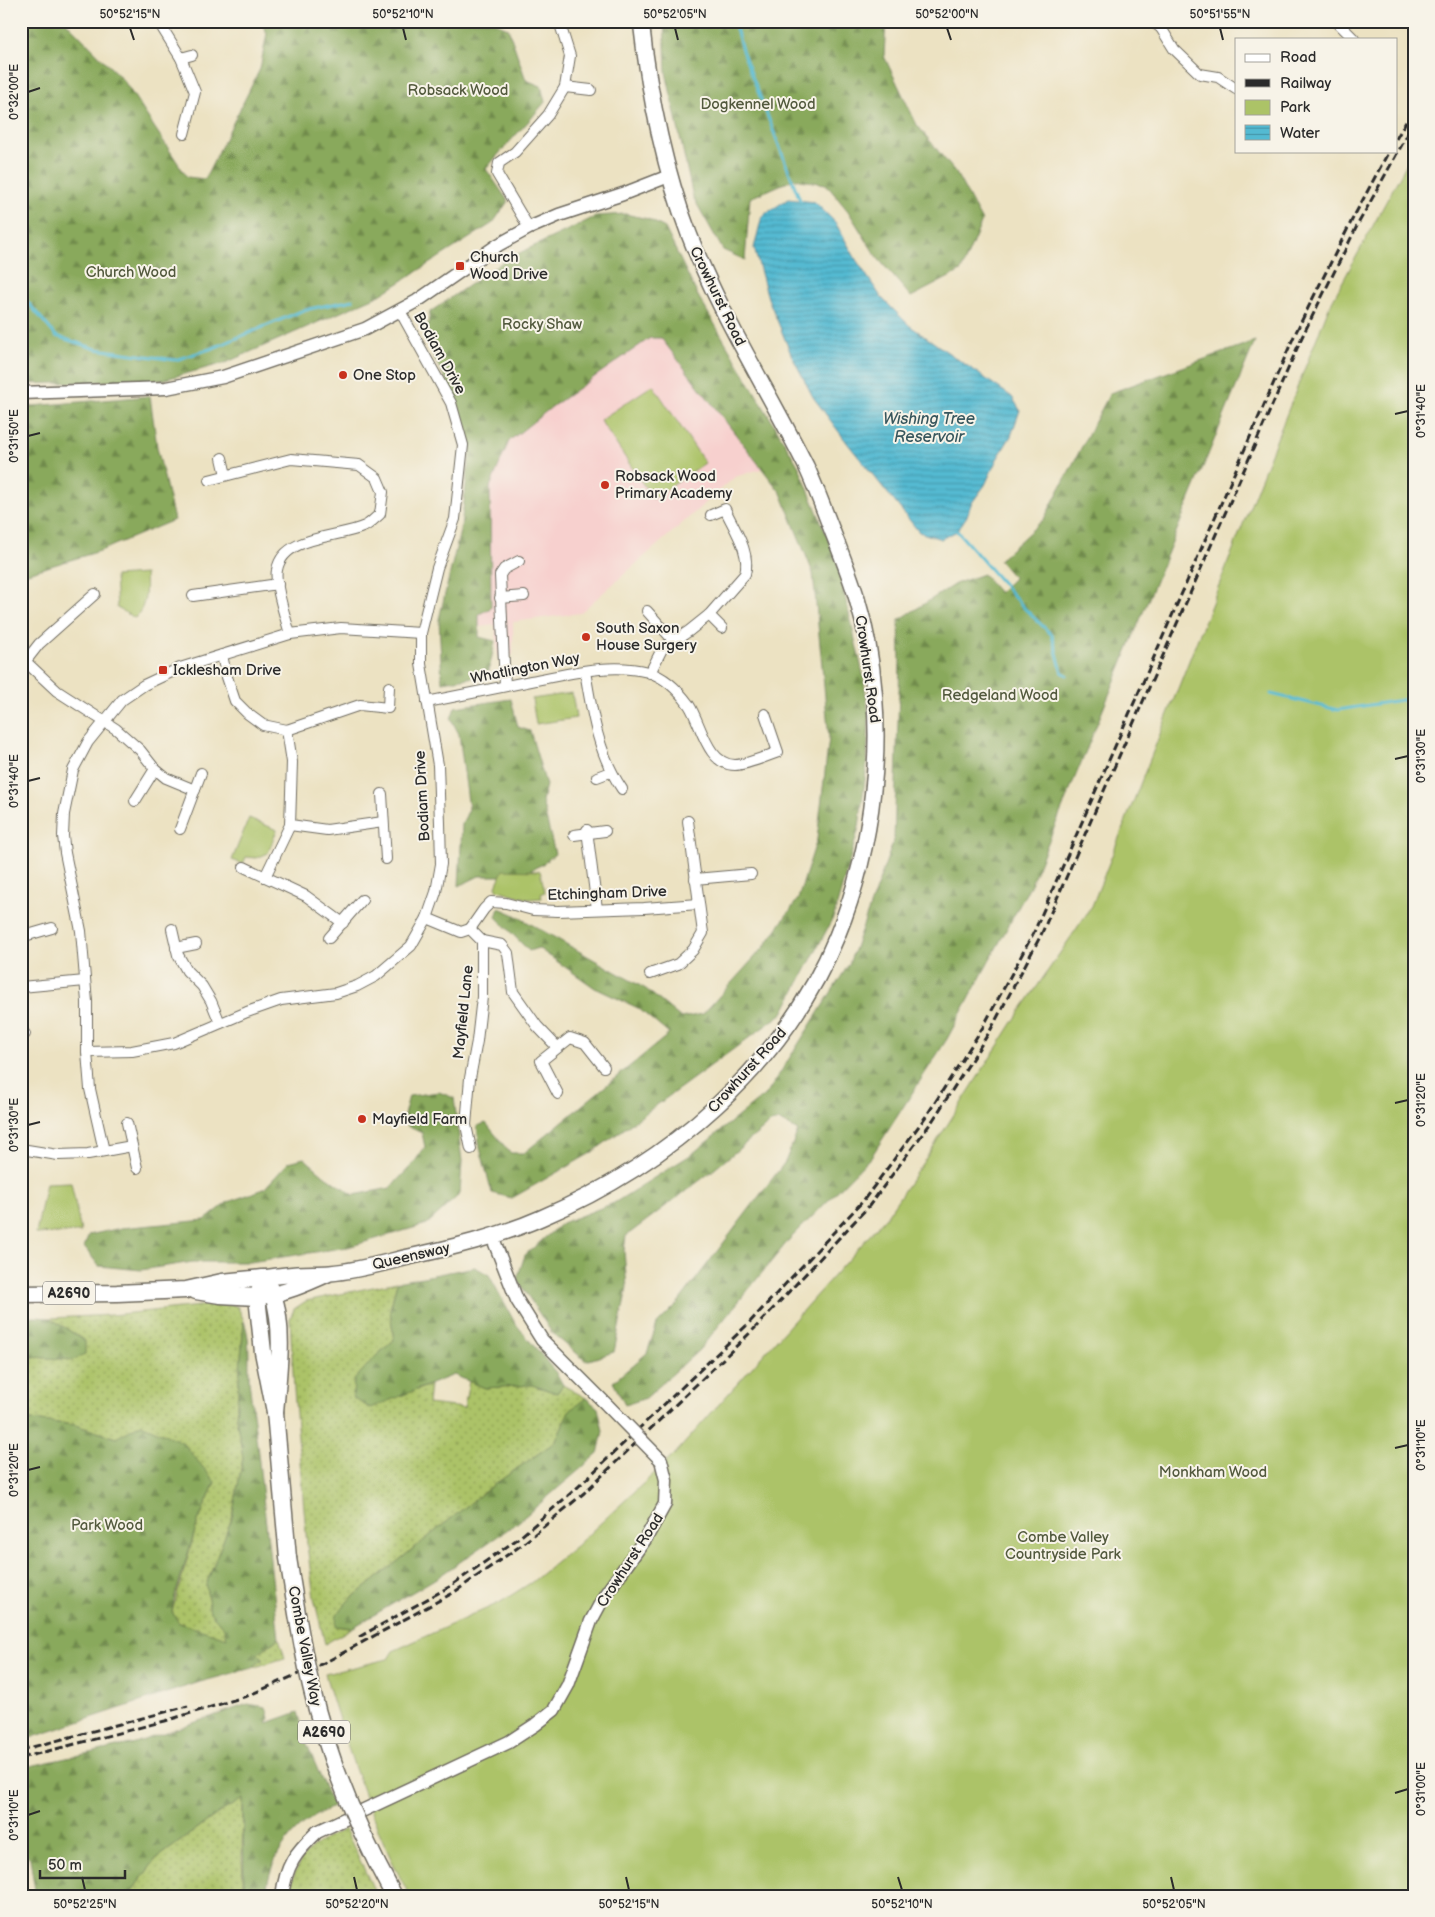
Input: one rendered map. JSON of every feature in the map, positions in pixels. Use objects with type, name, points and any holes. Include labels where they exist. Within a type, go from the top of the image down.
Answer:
[{"type":"main road","name":"Crowhurst Road","points":[[492,1236],[554,1213],[588,1197],[630,1173],[664,1150],[703,1119],[738,1084],[789,1023],[825,964],[839,933],[850,897],[863,853],[870,814],[876,765],[877,713],[867,641],[858,600],[808,469],[706,274],[688,233],[669,176],[650,82],[641,21]]},
{"type":"main road","name":"Queensway","points":[[21,1294],[186,1290],[222,1282],[296,1274],[330,1273],[437,1251],[492,1236]]},
{"type":"main road","name":"Queensway","points":[[186,1290],[220,1295],[265,1296],[296,1288],[330,1273]]},
{"type":"main road","name":"Combe Valley Way","points":[[263,1278],[265,1296],[263,1352],[276,1412],[288,1558],[302,1647],[322,1728],[356,1819],[372,1856],[394,1896]]},
{"type":"street","points":[[158,21],[181,58],[196,92],[184,134]]},
{"type":"street","points":[[529,228],[498,174],[499,163],[515,152],[548,115],[565,87],[570,56],[559,21]]},
{"type":"street","points":[[1152,21],[1161,28],[1174,49],[1200,74],[1218,77],[1235,88]]},
{"type":"street","points":[[1161,28],[1169,21]]},
{"type":"street","points":[[1336,21],[1353,38]]},
{"type":"street","points":[[181,58],[192,55]]},
{"type":"street","points":[[565,87],[591,90]]},
{"type":"street","points":[[21,393],[166,388],[223,377],[365,328],[400,311],[437,288],[498,245],[529,228],[559,215],[623,194],[669,176]]},
{"type":"street","name":"Bodiam Drive","points":[[87,1052],[132,1051],[174,1043],[281,1000],[336,993],[357,986],[376,976],[411,946],[427,918],[436,892],[441,864],[438,765],[421,664],[421,633],[437,568],[456,519],[463,445],[451,403],[400,311]]},
{"type":"street","points":[[222,458],[226,475]]},
{"type":"street","points":[[209,480],[291,459],[359,465],[377,478],[383,492],[380,514],[366,526],[296,546],[281,557],[276,571],[290,634]]},
{"type":"street","points":[[650,673],[662,648],[689,631],[709,615],[745,574],[747,567],[744,547],[725,509],[712,515]]},
{"type":"street","points":[[505,686],[500,575],[504,569],[519,561]]},
{"type":"street","points":[[193,596],[278,584]]},
{"type":"street","points":[[96,594],[39,644],[23,664],[56,691],[116,729],[140,750],[155,769],[166,778],[195,790]]},
{"type":"street","points":[[500,598],[524,596]]},
{"type":"street","points":[[647,611],[672,640]]},
{"type":"street","points":[[709,615],[722,628]]},
{"type":"street","points":[[104,1151],[90,1090],[81,931],[65,853],[64,814],[73,770],[88,742],[122,700],[144,685],[180,668],[290,634],[341,628],[421,633]]},
{"type":"street","points":[[222,655],[235,701],[263,726],[287,730],[360,705],[392,709],[388,687]]},
{"type":"street","name":"Whatlington Way","points":[[427,702],[585,671],[629,669],[650,673],[678,690],[690,707],[712,751],[724,764],[736,766],[778,752],[764,714]]},
{"type":"street","points":[[585,671],[594,723],[610,772],[622,789]]},
{"type":"street","points":[[265,876],[290,825],[292,762],[287,730]]},
{"type":"street","points":[[135,801],[155,769]]},
{"type":"street","points":[[597,777],[610,772]]},
{"type":"street","points":[[180,829],[201,773]]},
{"type":"street","points":[[382,794],[386,859]]},
{"type":"street","points":[[650,974],[678,964],[693,950],[703,933],[688,821]]},
{"type":"street","points":[[290,825],[327,830],[383,822]]},
{"type":"street","points":[[574,835],[605,831]]},
{"type":"street","points":[[587,832],[597,909]]},
{"type":"street","points":[[244,867],[306,896],[343,923]]},
{"type":"street","points":[[695,879],[751,874]]},
{"type":"street","points":[[329,938],[362,900]]},
{"type":"street","name":"Etchingham Drive","points":[[470,929],[491,902],[506,902],[532,910],[558,911],[698,904]]},
{"type":"street","points":[[427,918],[461,932],[470,929],[482,941],[502,946],[508,953],[513,992],[537,1026],[557,1047]]},
{"type":"street","points":[[21,937],[46,930],[39,920]]},
{"type":"street","points":[[172,929],[176,948],[187,971],[202,986],[211,1001],[220,1023]]},
{"type":"street","name":"Mayfield Lane","points":[[471,1149],[466,1125],[470,1078],[477,1041],[482,997],[482,941]]},
{"type":"street","points":[[176,948],[196,944]]},
{"type":"street","points":[[21,987],[85,981]]},
{"type":"street","points":[[558,1094],[541,1062],[570,1038],[585,1043],[604,1067]]},
{"type":"street","points":[[127,1123],[137,1168]]},
{"type":"street","points":[[21,1149],[58,1156],[88,1154],[132,1146]]},
{"type":"street","name":"Crowhurst Road","points":[[282,1896],[285,1874],[298,1850],[317,1832],[509,1742],[554,1710],[568,1685],[591,1621],[605,1595],[646,1538],[665,1504],[666,1480],[661,1460],[542,1340],[517,1300],[492,1236]]},
{"type":"shaded area","name":"Robsack Wood Primary Academy","points":[[656,326],[774,465],[735,477],[580,613],[513,622],[513,655],[498,656],[495,625],[479,627],[478,571],[488,472],[542,396]]},
{"type":"green space","name":"Church Wood","points":[[21,21],[65,21],[124,81],[187,177],[205,179],[260,69],[267,33],[260,21],[491,21],[508,28],[526,80],[541,86],[545,102],[486,169],[508,201],[493,223],[380,295],[225,363],[162,380],[21,384]]},
{"type":"green space","name":"Dogkennel Wood","points":[[664,21],[886,21],[884,56],[917,125],[956,173],[982,221],[961,271],[911,297],[876,256],[848,211],[826,184],[794,179],[750,198],[745,260],[723,250],[693,197],[666,72]]},
{"type":"green space","name":"Combe Valley Countryside Park","points":[[1414,150],[1414,1896],[410,1896],[384,1844],[362,1788],[325,1674],[388,1659],[393,1651],[499,1603],[532,1582],[576,1546],[674,1455],[886,1217],[1015,1019],[1092,906],[1329,307]]},
{"type":"green space","name":"Rocky Shaw","points":[[625,214],[648,219],[665,228],[698,296],[799,467],[836,558],[863,674],[869,716],[867,763],[859,827],[834,916],[783,1013],[591,1153],[512,1198],[492,1193],[480,1148],[477,1126],[486,1123],[510,1153],[524,1153],[669,1034],[638,1008],[595,988],[538,948],[529,951],[496,917],[499,908],[513,914],[646,989],[681,1018],[703,1014],[764,947],[798,899],[817,839],[829,738],[813,573],[781,493],[661,338],[650,338],[553,406],[509,441],[490,487],[491,608],[479,614],[479,637],[495,641],[488,675],[442,682],[439,619],[461,527],[471,444],[455,396],[434,358],[427,331],[430,312],[507,259],[597,216]]},
{"type":"green space","name":"Redgeland Wood","points":[[1255,341],[1031,884],[947,1039],[871,1157],[788,1241],[699,1350],[646,1398],[625,1405],[613,1382],[647,1353],[657,1324],[677,1304],[785,1162],[798,1131],[780,1121],[770,1123],[711,1172],[626,1236],[624,1251],[627,1288],[614,1352],[586,1361],[552,1333],[517,1279],[525,1255],[562,1223],[614,1203],[692,1154],[768,1092],[849,964],[894,840],[900,662],[899,620],[955,584],[983,574],[999,593],[1014,578],[999,560],[1044,519],[1110,393]]},
{"type":"green space","points":[[653,385],[705,463],[653,499],[600,420]]},
{"type":"green space","points":[[150,396],[157,447],[174,520],[100,551],[21,575],[21,407]]},
{"type":"green space","points":[[145,574],[144,603],[135,618],[117,608],[115,576]]},
{"type":"green space","points":[[572,693],[576,718],[536,724],[532,699]]},
{"type":"green space","points":[[511,699],[518,727],[530,731],[546,785],[542,801],[555,854],[541,865],[526,872],[511,876],[479,876],[459,886],[462,824],[469,809],[459,734],[451,719],[455,707]]},
{"type":"green space","points":[[249,818],[277,830],[268,853],[257,858],[246,857],[243,864],[232,860]]},
{"type":"green space","points":[[503,870],[540,871],[545,892],[541,894],[542,898],[529,899],[498,890],[496,886]]},
{"type":"green space","points":[[439,1092],[454,1098],[462,1161],[460,1194],[427,1224],[348,1247],[250,1262],[193,1262],[141,1270],[99,1266],[84,1247],[89,1235],[121,1228],[205,1220],[228,1202],[264,1189],[289,1162],[304,1158],[325,1176],[354,1195],[390,1188],[413,1164],[425,1147],[422,1133],[407,1126],[404,1115],[409,1096]]},
{"type":"green space","points":[[71,1182],[81,1232],[36,1234],[46,1183]]},
{"type":"green space","points":[[475,1267],[489,1275],[515,1323],[557,1374],[563,1385],[557,1393],[532,1385],[485,1388],[454,1375],[370,1408],[353,1398],[354,1380],[394,1340],[390,1310],[397,1282]]},
{"type":"green space","points":[[397,1282],[390,1310],[394,1340],[375,1357],[417,1390],[430,1385],[428,1404],[464,1408],[469,1381],[485,1388],[532,1385],[557,1393],[563,1385],[586,1398],[569,1411],[555,1442],[488,1489],[348,1601],[336,1626],[352,1628],[325,1644],[314,1598],[307,1545],[290,1319],[294,1309],[306,1301]]},
{"type":"green space","points":[[229,1303],[238,1307],[244,1321],[236,1417],[243,1458],[232,1518],[206,1585],[210,1612],[224,1628],[228,1639],[179,1623],[172,1612],[198,1521],[215,1482],[116,1438],[75,1425],[21,1419],[21,1356],[72,1360],[85,1341],[50,1318],[111,1315]]},
{"type":"green space","points":[[21,1316],[50,1318],[85,1341],[85,1355],[72,1360],[21,1356]]},
{"type":"green space","name":"Park Wood","points":[[244,1321],[249,1346],[249,1381],[279,1638],[257,1654],[263,1659],[252,1668],[200,1682],[21,1741],[21,1419],[75,1425],[116,1438],[141,1424],[182,1442],[215,1482],[198,1521],[174,1599],[172,1612],[179,1623],[227,1638],[224,1628],[210,1612],[206,1585],[232,1518],[243,1458],[236,1417]]},
{"type":"green space","points":[[586,1398],[598,1408],[603,1431],[598,1454],[517,1523],[438,1577],[352,1628],[336,1626],[337,1614],[348,1601],[488,1489],[555,1442],[569,1411]]},
{"type":"green space","points":[[279,1638],[285,1658],[252,1668],[263,1659],[257,1654]]},
{"type":"green space","points":[[248,1704],[266,1707],[269,1718],[267,1723],[298,1712],[307,1744],[333,1807],[307,1821],[286,1842],[272,1867],[266,1896],[244,1896],[243,1799],[217,1814],[156,1859],[128,1896],[36,1896],[30,1859],[21,1848],[21,1768],[135,1743]]},
{"type":"green space","points":[[243,1798],[242,1860],[244,1896],[128,1896],[156,1859],[217,1814]]},
{"type":"green space","points":[[345,1829],[377,1896],[289,1896],[296,1870],[306,1853],[322,1840]]},
{"type":"water","name":"Wishing Tree Reservoir","points":[[788,199],[815,202],[835,222],[857,261],[881,297],[910,326],[1012,397],[1020,410],[1011,436],[997,459],[985,485],[971,504],[967,516],[957,531],[941,539],[919,532],[813,397],[791,354],[768,298],[754,248],[762,216]]},
{"type":"waterway","points":[[734,21],[742,50],[800,200]]},
{"type":"waterway","points":[[21,294],[56,336],[96,349],[175,360],[213,348],[304,310],[353,300]]},
{"type":"waterway","points":[[957,531],[1026,610],[1052,635],[1062,672],[1067,675]]},
{"type":"waterway","points":[[1271,694],[1338,710],[1408,699]]},
{"type":"railway","points":[[1398,136],[1414,108]]},
{"type":"railway","points":[[1398,152],[1414,123]]},
{"type":"railway","points":[[359,1637],[449,1587],[519,1538],[578,1487],[748,1324],[863,1201],[927,1115],[983,1027],[1034,932],[1295,334],[1388,152]]},
{"type":"railway","points":[[21,1758],[165,1721],[247,1696],[326,1662],[453,1593],[523,1544],[584,1493],[754,1329],[869,1206],[933,1120],[990,1031],[1041,935],[1302,337],[1358,224],[1398,152]]},
{"type":"railway","points":[[21,1750],[188,1706]]},
{"type":"place","name":"Church Wood Drive","points":[[460,266]]},
{"type":"place","name":"One Stop","points":[[343,375]]},
{"type":"place","name":"Robsack Wood Primary Academy","points":[[605,485]]},
{"type":"place","name":"South Saxon House Surgery","points":[[586,637]]},
{"type":"place","name":"Icklesham Drive","points":[[163,670]]},
{"type":"place","name":"Mayfield Farm","points":[[362,1119]]},
{"type":"park label","name":"Robsack Wood","points":[[458,90]]},
{"type":"park label","name":"Monkham Wood","points":[[1213,1472]]}]
